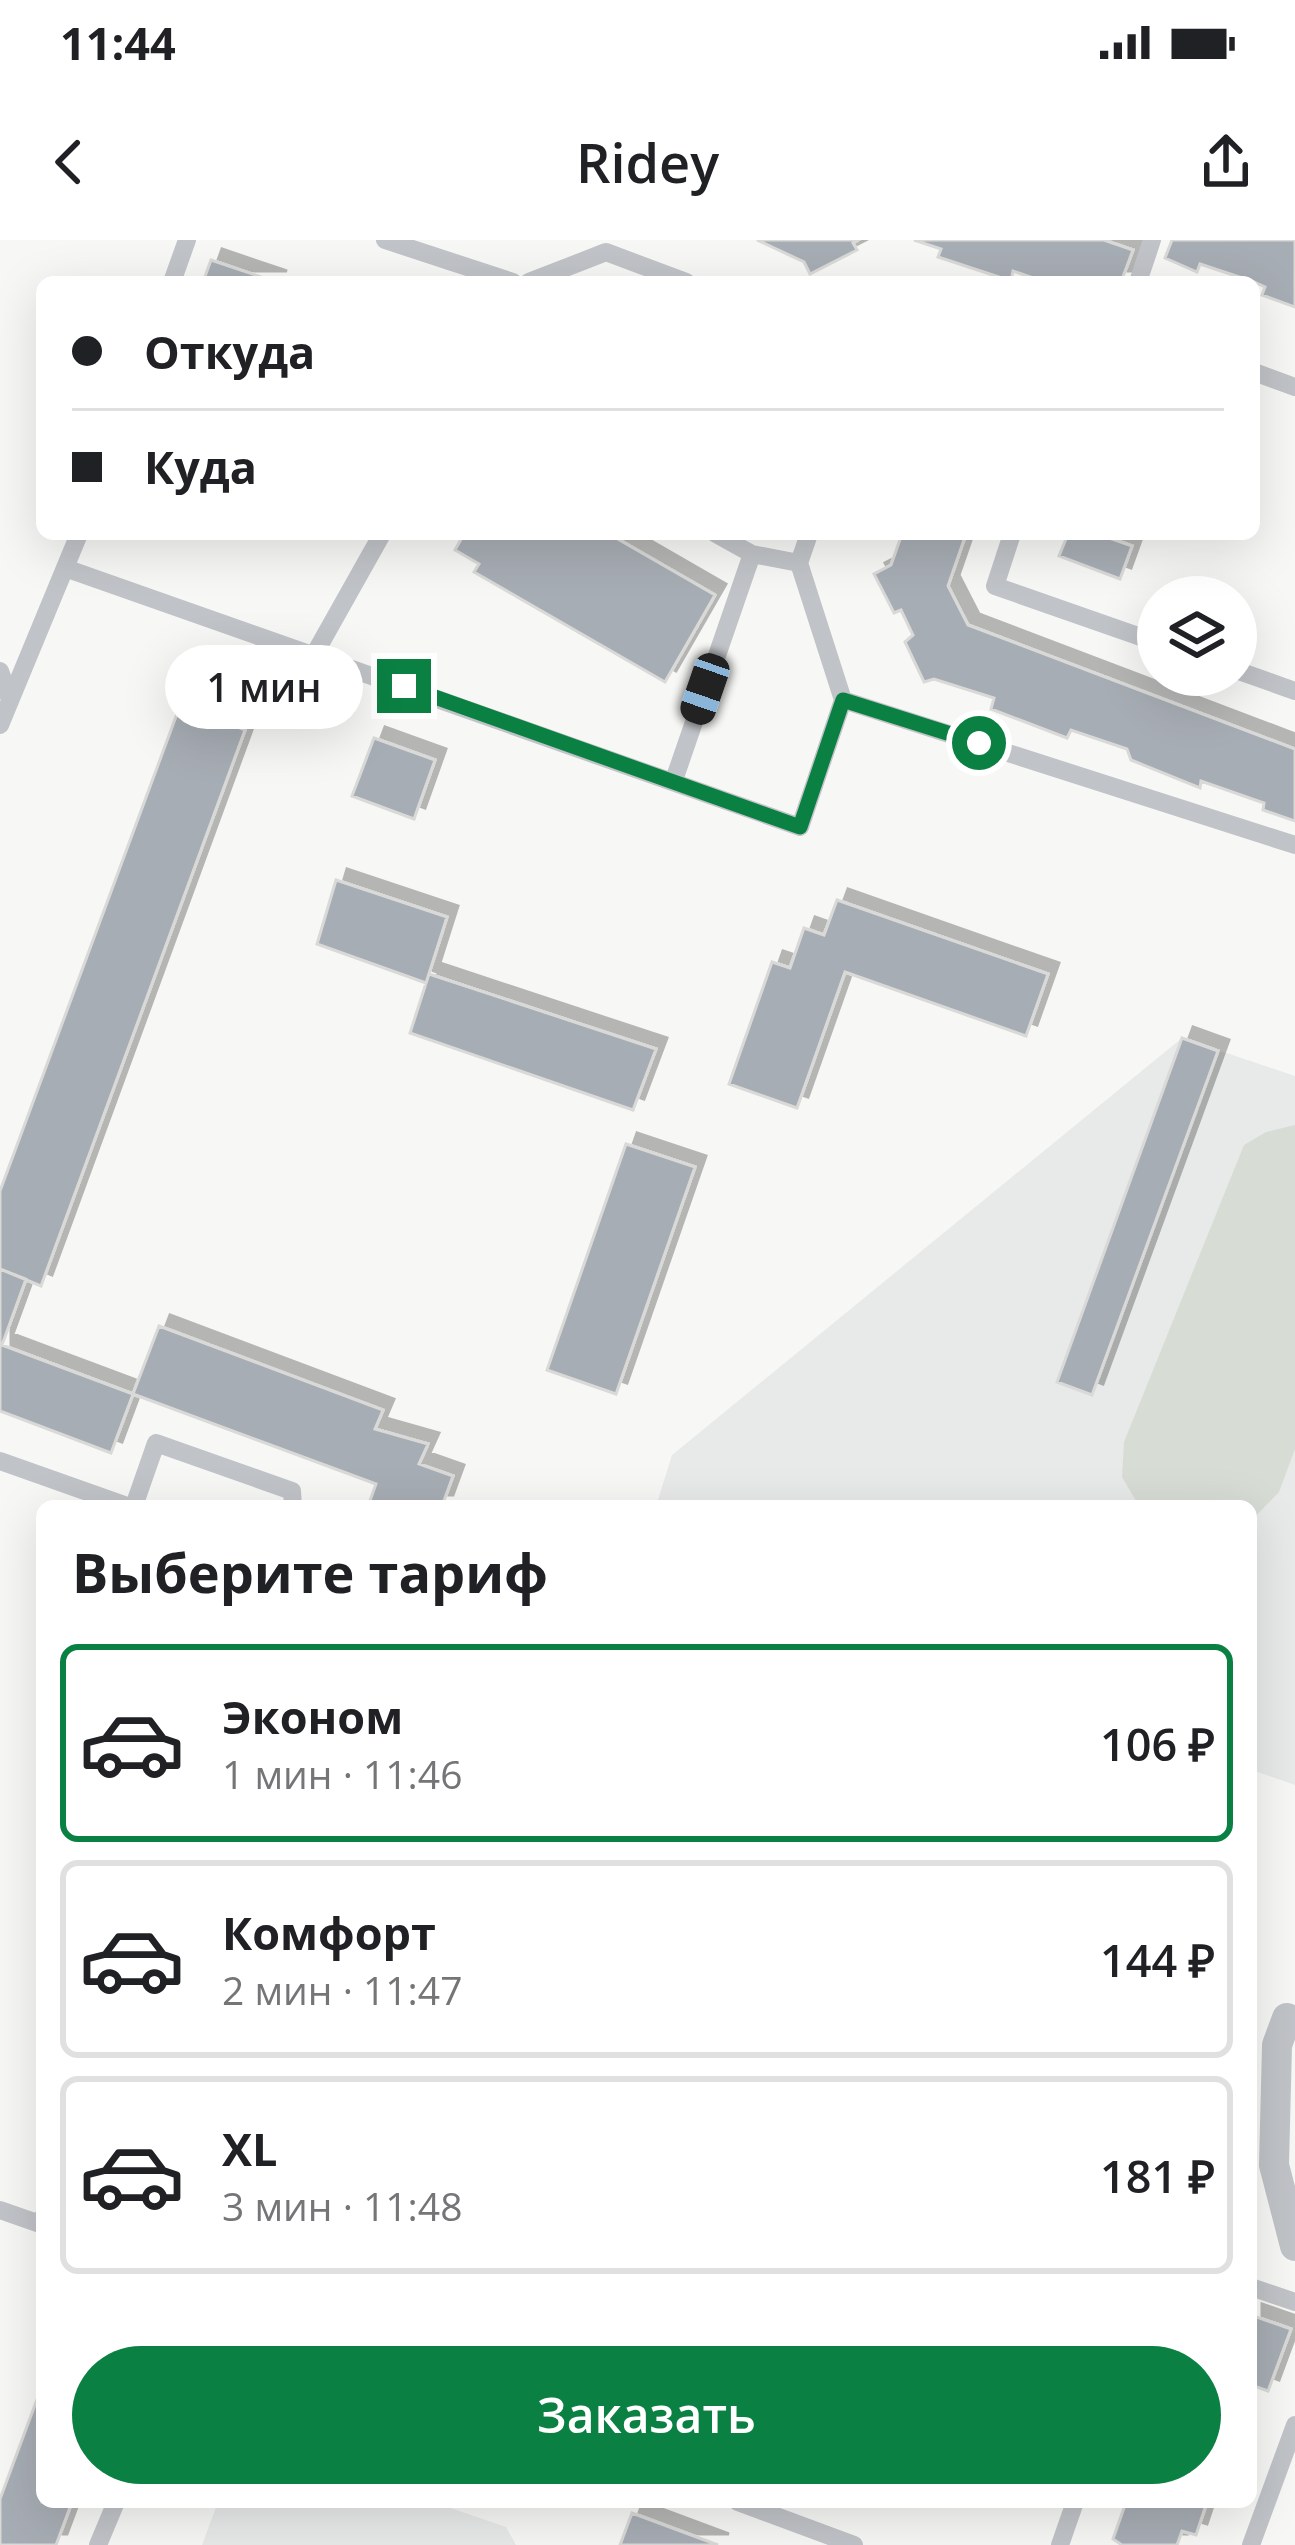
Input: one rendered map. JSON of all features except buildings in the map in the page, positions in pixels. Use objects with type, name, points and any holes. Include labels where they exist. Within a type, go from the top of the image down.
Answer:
[{"type":"street","points":[[1291,2020],[1277,2045],[1274,2164],[1295,2246]]},
{"type":"lane","points":[[174,276],[187,240]]},
{"type":"lane","points":[[385,240],[495,276]]},
{"type":"lane","points":[[1140,276],[1152,240]]},
{"type":"lane","points":[[545,276],[606,252],[670,276]]},
{"type":"lane","points":[[1260,374],[1295,387]]},
{"type":"lane","points":[[0,725],[77,540]]},
{"type":"lane","points":[[314,656],[379,540]]},
{"type":"lane","points":[[727,540],[752,554],[799,563]]},
{"type":"lane","points":[[65,568],[800,827],[843,700],[799,563],[807,540]]},
{"type":"lane","points":[[1010,540],[995,586],[1137,636]]},
{"type":"lane","points":[[674,780],[752,554]]},
{"type":"lane","points":[[0,671],[10,700]]},
{"type":"lane","points":[[1257,677],[1295,691]]},
{"type":"lane","points":[[843,700],[1295,845]]},
{"type":"lane","points":[[133,1500],[156,1443],[292,1491],[293,1500]]},
{"type":"lane","points":[[0,1461],[114,1500]]},
{"type":"lane","points":[[0,2210],[36,2223]]},
{"type":"lane","points":[[1257,2289],[1295,2302]]},
{"type":"lane","points":[[1251,2545],[1295,2425]]},
{"type":"lane","points":[[98,2545],[113,2508]]},
{"type":"lane","points":[[754,2508],[854,2545]]},
{"type":"lane","points":[[1060,2545],[1073,2508]]},
{"type":"shaded area","points":[[1182,1038],[1295,1076],[1295,1785],[1257,1772],[1257,1500],[658,1500],[672,1455]]},
{"type":"shaded area","points":[[1295,1125],[1295,1449],[1279,1492],[1257,1515],[1257,1500],[1135,1500],[1122,1477],[1124,1442],[1244,1145],[1266,1132]]},
{"type":"shaded area","points":[[216,2508],[451,2508],[506,2527],[516,2545],[202,2545]]},
{"type":"route","points":[[404,686],[800,827],[843,700],[979,743]]}]
